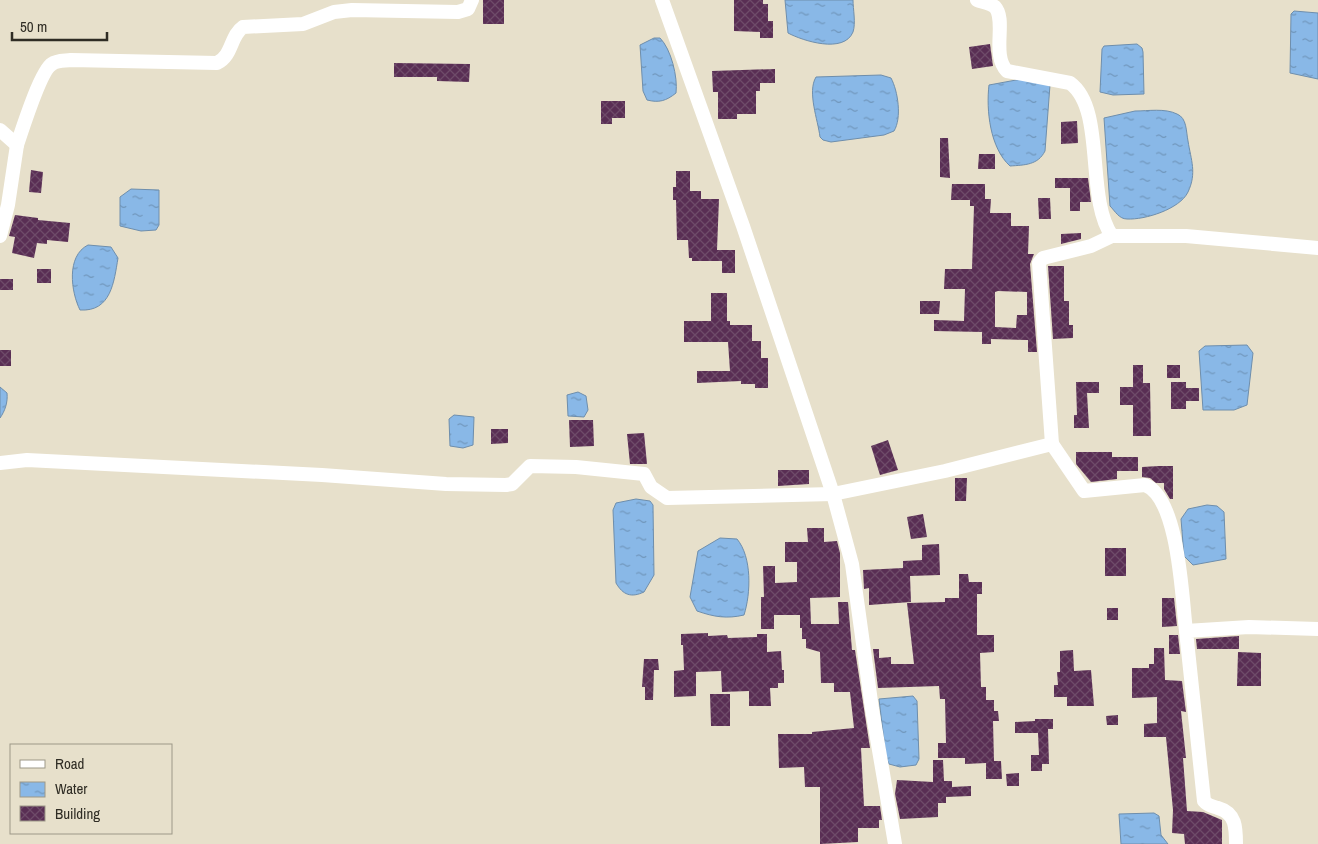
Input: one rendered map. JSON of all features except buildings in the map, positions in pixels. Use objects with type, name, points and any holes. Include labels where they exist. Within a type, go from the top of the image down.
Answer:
[{"type":"street","points":[[0,236],[8,205],[17,144],[41,82],[53,63],[71,60],[217,62],[225,58],[237,31],[244,27],[303,24],[334,12],[352,10],[458,12],[468,9],[472,0]]},
{"type":"street","points":[[662,0],[744,226],[833,494],[852,564],[872,709],[895,844]]},
{"type":"street","points":[[977,0],[992,5],[998,13],[1001,63],[1007,71],[1070,83],[1077,88],[1083,98],[1097,166],[1097,190],[1102,218],[1112,236]]},
{"type":"street","points":[[0,130],[17,144]]},
{"type":"street","points":[[1236,844],[1236,824],[1232,817],[1226,810],[1209,805],[1204,801],[1177,554],[1167,513],[1160,498],[1145,485],[1084,491],[1052,444],[1040,263],[1043,258],[1091,246],[1112,236],[1186,236],[1318,248]]},
{"type":"street","points":[[0,463],[27,460],[322,475],[446,484],[506,485],[512,484],[530,466],[542,465],[644,474],[651,487],[667,498],[833,494],[944,471],[1052,444]]},
{"type":"street","points":[[1186,631],[1249,627],[1318,628]]},
{"type":"water","points":[[785,0],[853,0],[853,32],[848,39],[841,43],[832,44],[813,42],[788,33]]},
{"type":"water","points":[[1294,11],[1318,13],[1318,79],[1290,73],[1291,14]]},
{"type":"water","points":[[654,38],[660,38],[664,43],[673,64],[676,79],[676,93],[666,100],[659,101],[647,100],[643,91],[640,45]]},
{"type":"water","points":[[1137,44],[1142,48],[1143,52],[1144,94],[1113,95],[1100,92],[1102,49],[1104,46]]},
{"type":"water","points":[[881,75],[891,78],[896,90],[898,119],[894,131],[884,135],[831,142],[823,140],[820,137],[813,98],[816,77]]},
{"type":"water","points":[[1027,78],[1050,85],[1045,151],[1035,162],[1026,165],[1010,166],[998,149],[991,128],[988,106],[989,85]]},
{"type":"water","points":[[1162,110],[1172,112],[1183,119],[1193,173],[1188,192],[1178,204],[1143,218],[1124,219],[1110,206],[1104,118],[1135,111]]},
{"type":"water","points":[[131,189],[159,190],[159,225],[156,230],[141,231],[120,226],[120,197]]},
{"type":"water","points":[[88,245],[111,247],[118,258],[115,277],[105,301],[90,309],[80,310],[74,294],[73,266],[81,250]]},
{"type":"water","points":[[1247,345],[1253,353],[1247,405],[1234,410],[1203,410],[1199,351],[1205,346]]},
{"type":"water","points":[[0,387],[7,393],[7,396],[6,406],[0,418]]},
{"type":"water","points":[[578,392],[586,396],[588,410],[584,417],[568,416],[567,395]]},
{"type":"water","points":[[454,415],[474,417],[473,445],[463,448],[450,446],[449,419]]},
{"type":"water","points":[[636,499],[650,501],[653,505],[654,575],[644,592],[631,595],[621,590],[616,583],[613,510],[616,503]]},
{"type":"water","points":[[1207,505],[1217,506],[1224,512],[1226,559],[1193,565],[1184,556],[1181,519],[1188,509]]},
{"type":"water","points":[[720,538],[737,539],[745,555],[748,565],[749,586],[744,615],[721,617],[697,611],[690,597],[698,551]]},
{"type":"water","points":[[913,696],[917,701],[919,759],[916,765],[900,767],[889,764],[886,757],[879,699]]},
{"type":"water","points":[[1154,813],[1159,816],[1161,835],[1168,844],[1121,844],[1119,814]]}]
